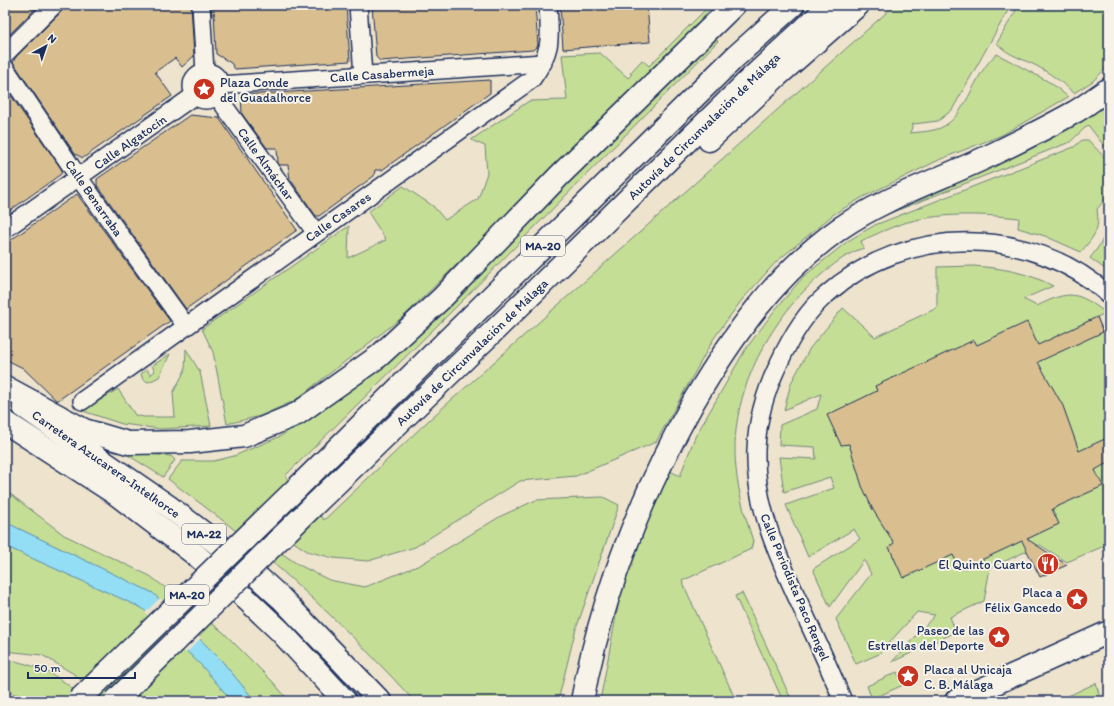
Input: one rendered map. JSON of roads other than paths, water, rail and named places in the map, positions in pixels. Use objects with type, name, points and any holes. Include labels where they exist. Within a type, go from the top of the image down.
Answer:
[{"type":"main road","points":[[699,40],[724,5]]},
{"type":"main road","points":[[5,387],[84,430],[128,443],[190,442],[244,436],[297,414],[379,356],[442,298],[560,176],[734,5]]},
{"type":"main road","points":[[644,147],[668,106],[772,5]]},
{"type":"main road","name":"Autovía de Circunvalación de Málaga","points":[[78,701],[734,58],[792,5]]},
{"type":"main road","name":"Autovía de Circunvalación de Málaga","points":[[115,701],[749,80],[830,5]]},
{"type":"main road","points":[[585,242],[624,220],[777,76],[858,5]]},
{"type":"main road","points":[[582,701],[590,660],[603,611],[636,520],[656,473],[680,426],[709,376],[748,318],[766,296],[813,249],[868,210],[898,195],[987,157],[1036,133],[1075,112],[1108,89]]},
{"type":"main road","name":"Carretera Azucarera-Intelhorce","points":[[5,394],[168,506],[240,561],[281,598],[380,701]]},
{"type":"main road","name":"Carretera Azucarera-Intelhorce","points":[[5,422],[116,494],[196,555],[240,593],[280,631],[345,701]]},
{"type":"main road","points":[[956,701],[1109,632]]},
{"type":"street","points":[[5,54],[54,5]]},
{"type":"street","points":[[201,5],[205,72]]},
{"type":"street","points":[[358,5],[363,75]]},
{"type":"street","name":"Calle Casares","points":[[82,401],[532,79],[543,64],[550,41],[548,5]]},
{"type":"street","name":"Calle Casabermeja","points":[[219,90],[363,75],[543,64]]},
{"type":"street","name":"Calle Benarraba","points":[[5,68],[78,178],[186,326]]},
{"type":"street","points":[[200,73],[214,73],[220,80],[219,90],[209,100],[199,99],[192,87],[194,78],[200,73]]},
{"type":"street","name":"Calle Almáchar","points":[[219,90],[316,233]]},
{"type":"street","name":"Calle Algatocín","points":[[5,229],[196,95]]},
{"type":"street","name":"Calle Periodista Paco Rengel","points":[[844,701],[790,581],[762,509],[756,460],[757,431],[768,385],[787,345],[825,295],[848,277],[878,261],[913,247],[940,242],[988,242],[1028,249],[1059,261],[1094,282],[1109,295]]},
{"type":"water","points":[[5,522],[153,593],[221,660],[255,701],[232,701],[201,665],[142,608],[5,546]]},
{"type":"place","name":"Plaza Conde del Guadalhorce","points":[[204,89]]},
{"type":"place","name":"El Quinto Cuarto","points":[[1048,564]]},
{"type":"place","name":"Placa a Félix Gancedo","points":[[1077,599]]},
{"type":"place","name":"Paseo de las Estrellas del Deporte","points":[[999,637]]},
{"type":"place","name":"Placa al Unicaja C. B. Málaga","points":[[908,676]]}]
